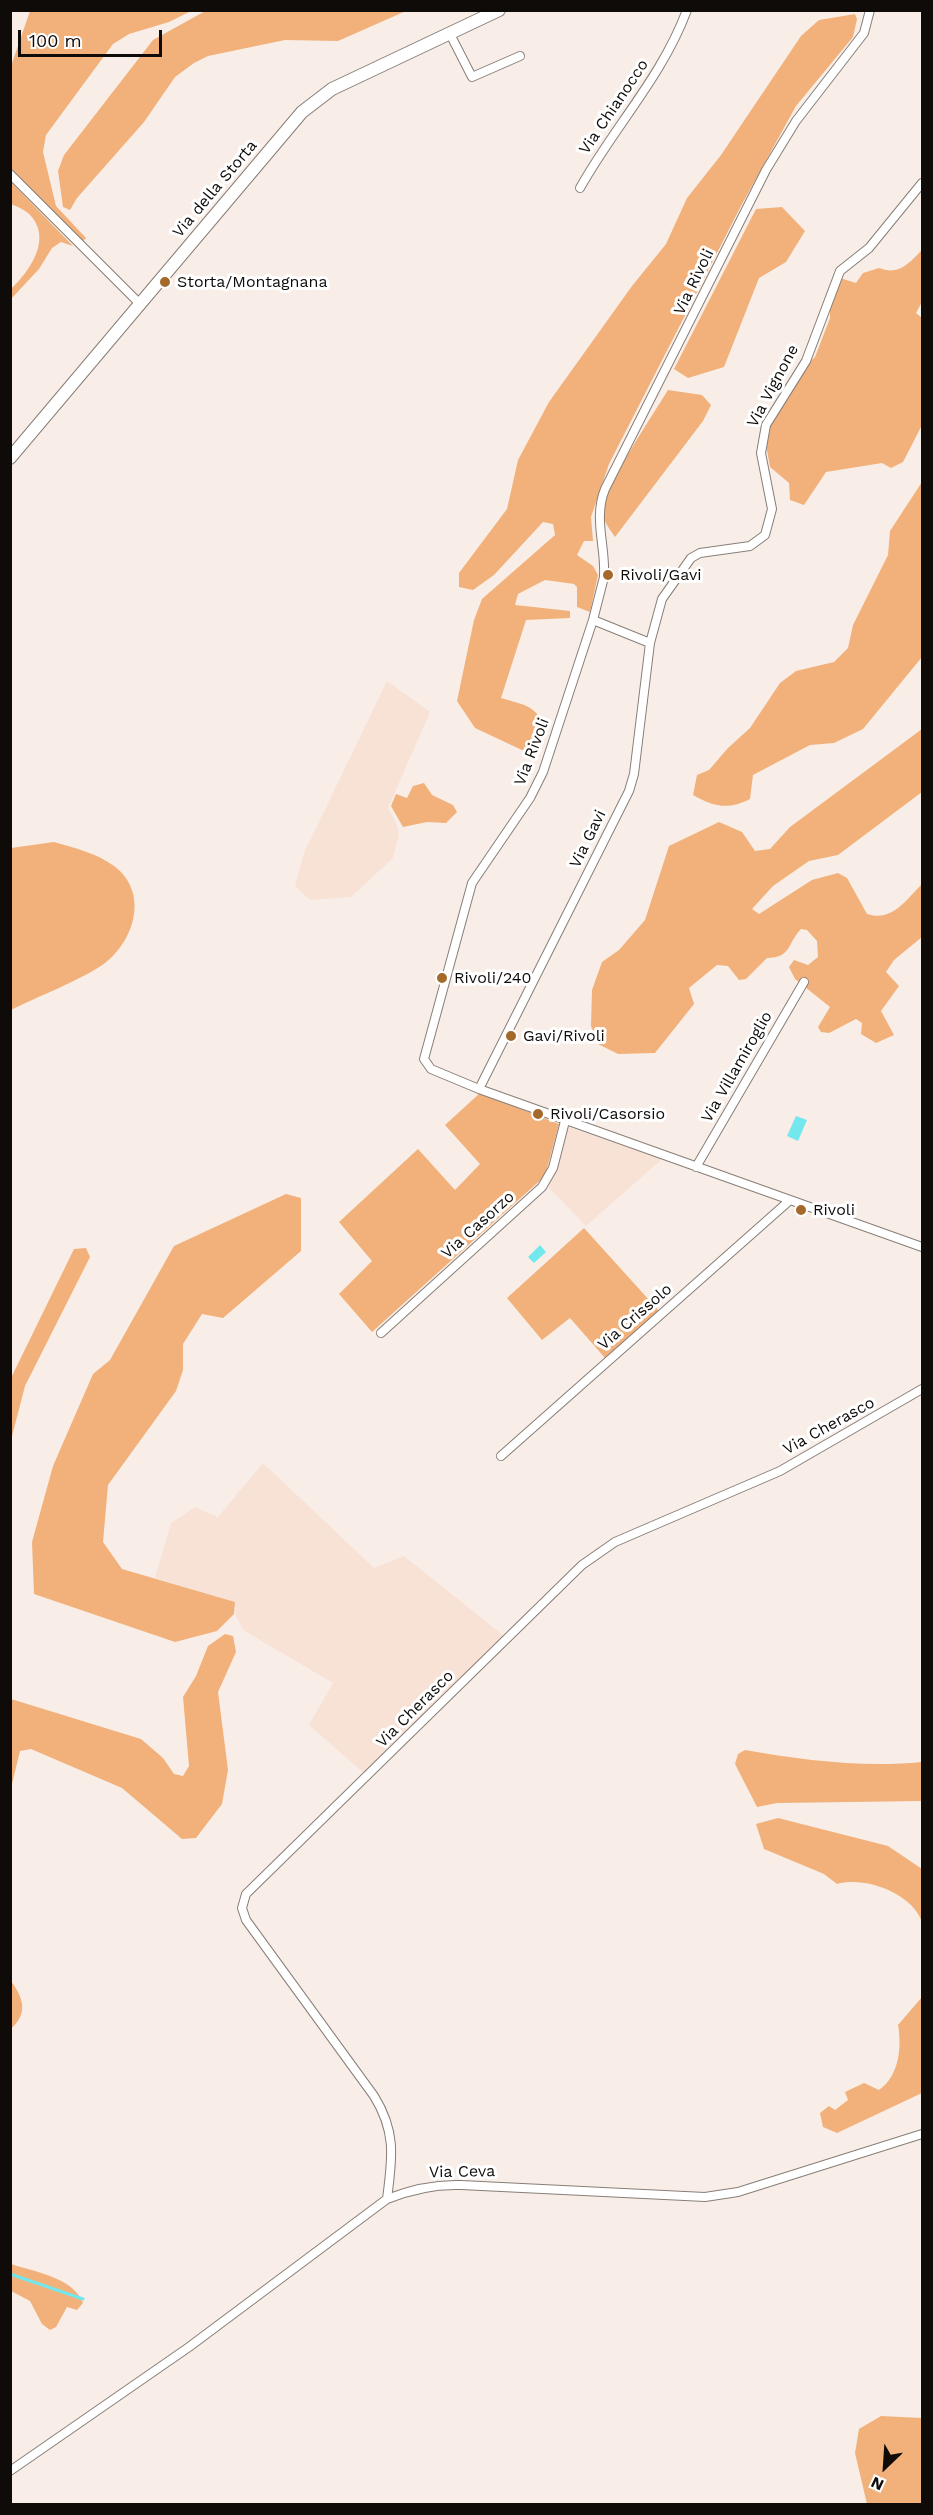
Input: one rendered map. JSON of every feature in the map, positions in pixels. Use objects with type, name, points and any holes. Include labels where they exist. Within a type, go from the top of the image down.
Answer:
[{"type":"main road","name":"Via della Storta","points":[[10,458],[293,121],[311,104],[332,89],[499,10]]},
{"type":"street","name":"Via Chianocco","points":[[580,188],[608,142],[658,74],[687,10]]},
{"type":"street","name":"Via Rivoli","points":[[872,11],[864,33],[796,121],[766,170],[606,489],[598,514],[604,558],[604,577],[593,620],[537,786],[472,883],[426,1051],[425,1062],[431,1069],[479,1089],[922,1247]]},
{"type":"street","points":[[450,34],[472,77],[519,56]]},
{"type":"street","points":[[10,174],[140,304]]},
{"type":"street","name":"Via Vignone","points":[[650,643],[662,599],[691,558],[700,553],[750,546],[765,535],[772,509],[761,453],[766,425],[806,361],[840,271],[869,248],[922,183]]},
{"type":"street","points":[[593,620],[650,643]]},
{"type":"street","name":"Via Gavi","points":[[479,1089],[629,791],[634,774],[650,643]]},
{"type":"street","name":"Via Villamiroglio","points":[[696,1167],[804,982]]},
{"type":"street","name":"Via Casorzo","points":[[381,1333],[542,1187],[553,1168],[565,1121]]},
{"type":"street","name":"Via Crissolo","points":[[501,1456],[789,1201]]},
{"type":"street","name":"Via Cherasco","points":[[387,2199],[392,2150],[387,2118],[374,2096],[246,1920],[242,1908],[246,1894],[582,1565],[615,1542],[780,1471],[922,1389]]},
{"type":"street","name":"Via Ceva","points":[[10,2471],[189,2347],[387,2199],[415,2189],[454,2185],[705,2197],[738,2192],[922,2134]]},
{"type":"shaded area","points":[[207,10],[406,11],[338,41],[285,40],[208,56],[194,63],[175,77],[144,122],[77,198],[70,210],[63,207],[58,171],[64,155],[153,40]]},
{"type":"shaded area","points":[[30,11],[191,11],[169,22],[129,34],[113,44],[46,135],[43,152],[56,206],[86,238],[82,242],[11,171],[11,66]]},
{"type":"shaded area","points":[[855,14],[857,19],[853,37],[796,106],[741,206],[609,464],[591,517],[593,541],[584,541],[577,555],[593,566],[598,575],[590,612],[577,607],[577,587],[574,584],[545,580],[518,594],[515,605],[570,611],[570,618],[526,620],[501,698],[529,707],[538,715],[546,730],[539,748],[524,751],[475,728],[457,701],[474,620],[482,599],[555,535],[553,524],[543,522],[494,575],[473,590],[459,587],[459,573],[507,509],[518,460],[549,402],[632,286],[666,244],[687,198],[721,155],[801,36],[819,20]]},
{"type":"shaded area","points":[[10,181],[73,246],[61,242],[52,248],[39,269],[11,299],[11,289],[32,263],[39,243],[39,232],[36,222],[28,213],[11,204]]},
{"type":"shaded area","points":[[782,207],[805,231],[786,262],[759,278],[724,367],[688,378],[674,369],[756,209]]},
{"type":"shaded area","points":[[922,250],[922,302],[916,313],[922,318],[922,425],[903,462],[891,468],[882,463],[826,472],[804,505],[790,500],[789,483],[770,467],[765,439],[769,425],[805,366],[815,357],[830,318],[830,296],[840,278],[856,283],[863,273],[879,268],[898,269],[908,264]]},
{"type":"shaded area","points":[[668,390],[702,395],[711,405],[703,421],[615,537],[603,516],[607,496],[622,465]]},
{"type":"shaded area","points":[[922,482],[922,657],[863,729],[834,743],[810,745],[753,775],[750,799],[735,805],[721,806],[693,795],[697,775],[709,770],[750,728],[780,683],[796,671],[834,662],[848,648],[853,625],[888,555],[890,531]]},
{"type":"shaded area","points":[[387,681],[430,712],[388,808],[396,822],[399,835],[393,858],[351,897],[310,900],[295,886],[304,853]]},
{"type":"shaded area","points":[[922,729],[922,792],[838,855],[809,861],[773,886],[752,909],[759,914],[812,880],[838,873],[847,878],[867,914],[884,915],[898,908],[922,884],[922,937],[894,960],[886,972],[899,986],[881,1011],[894,1035],[876,1043],[861,1034],[862,1023],[856,1019],[829,1033],[821,1032],[818,1027],[830,1007],[795,979],[789,967],[794,960],[808,965],[818,957],[817,941],[807,930],[801,929],[785,953],[767,958],[746,979],[739,980],[728,966],[717,965],[689,988],[694,1004],[655,1053],[618,1054],[598,1044],[591,1026],[592,990],[602,962],[619,950],[645,920],[669,846],[719,822],[742,832],[755,851],[770,849],[790,827]]},
{"type":"shaded area","points":[[424,783],[432,795],[453,805],[457,812],[446,823],[427,822],[403,827],[391,806],[396,794],[407,798],[413,786]]},
{"type":"shaded area","points":[[54,842],[93,854],[114,866],[125,877],[132,889],[134,916],[124,942],[105,963],[11,1010],[11,848]]},
{"type":"shaded area","points":[[480,1093],[559,1124],[545,1176],[372,1332],[339,1294],[372,1261],[339,1222],[418,1149],[455,1190],[480,1164],[445,1125]]},
{"type":"shaded area","points":[[568,1127],[662,1159],[586,1226],[549,1188]]},
{"type":"shaded area","points":[[286,1194],[301,1198],[301,1251],[223,1318],[202,1314],[183,1344],[183,1370],[176,1391],[108,1485],[103,1542],[122,1569],[235,1602],[234,1614],[217,1631],[175,1642],[34,1594],[32,1542],[53,1466],[93,1374],[110,1360],[174,1246]]},
{"type":"shaded area","points":[[584,1228],[659,1311],[605,1358],[570,1318],[542,1340],[507,1298]]},
{"type":"shaded area","points":[[86,1248],[90,1257],[25,1386],[11,1440],[11,1378],[74,1249]]},
{"type":"shaded area","points":[[263,1463],[374,1568],[404,1556],[504,1636],[364,1773],[309,1725],[333,1683],[243,1630],[236,1616],[235,1602],[155,1578],[171,1523],[195,1507],[218,1517]]},
{"type":"shaded area","points":[[225,1634],[233,1636],[236,1652],[218,1692],[228,1770],[222,1804],[196,1838],[182,1839],[122,1788],[31,1749],[20,1751],[11,1788],[11,1699],[141,1739],[163,1758],[174,1774],[183,1776],[189,1766],[183,1697],[196,1676],[208,1646]]},
{"type":"shaded area","points":[[745,1750],[833,1762],[900,1764],[922,1762],[922,1801],[777,1803],[757,1807],[735,1764],[738,1754]]},
{"type":"shaded area","points":[[778,1818],[888,1846],[922,1869],[922,1922],[917,1912],[908,1903],[886,1889],[861,1882],[837,1884],[824,1874],[764,1849],[756,1824]]},
{"type":"shaded area","points":[[11,1981],[19,1994],[22,2012],[11,2029]]},
{"type":"shaded area","points":[[922,1997],[922,2093],[837,2133],[823,2127],[820,2113],[829,2106],[835,2110],[848,2100],[845,2092],[864,2083],[879,2090],[886,2084],[898,2061],[900,2043],[898,2025]]},
{"type":"shaded area","points":[[11,2264],[62,2281],[78,2294],[83,2303],[77,2310],[67,2307],[56,2327],[50,2330],[42,2324],[30,2301],[11,2291]]},
{"type":"shaded area","points":[[881,2416],[922,2418],[922,2504],[867,2504],[855,2453],[859,2429]]},
{"type":"water","points":[[796,1116],[807,1120],[798,1141],[787,1136]]},
{"type":"water","points":[[540,1245],[546,1252],[534,1263],[528,1257]]},
{"type":"waterway","points":[[10,2274],[83,2299]]},
{"type":"place","name":"Storta/Montagnana","points":[[165,282]]},
{"type":"place","name":"Rivoli/Gavi","points":[[608,575]]},
{"type":"place","name":"Rivoli/240","points":[[442,978]]},
{"type":"place","name":"Gavi/Rivoli","points":[[511,1036]]},
{"type":"place","name":"Rivoli/Casorsio","points":[[538,1114]]},
{"type":"place","name":"Rivoli","points":[[801,1210]]}]
